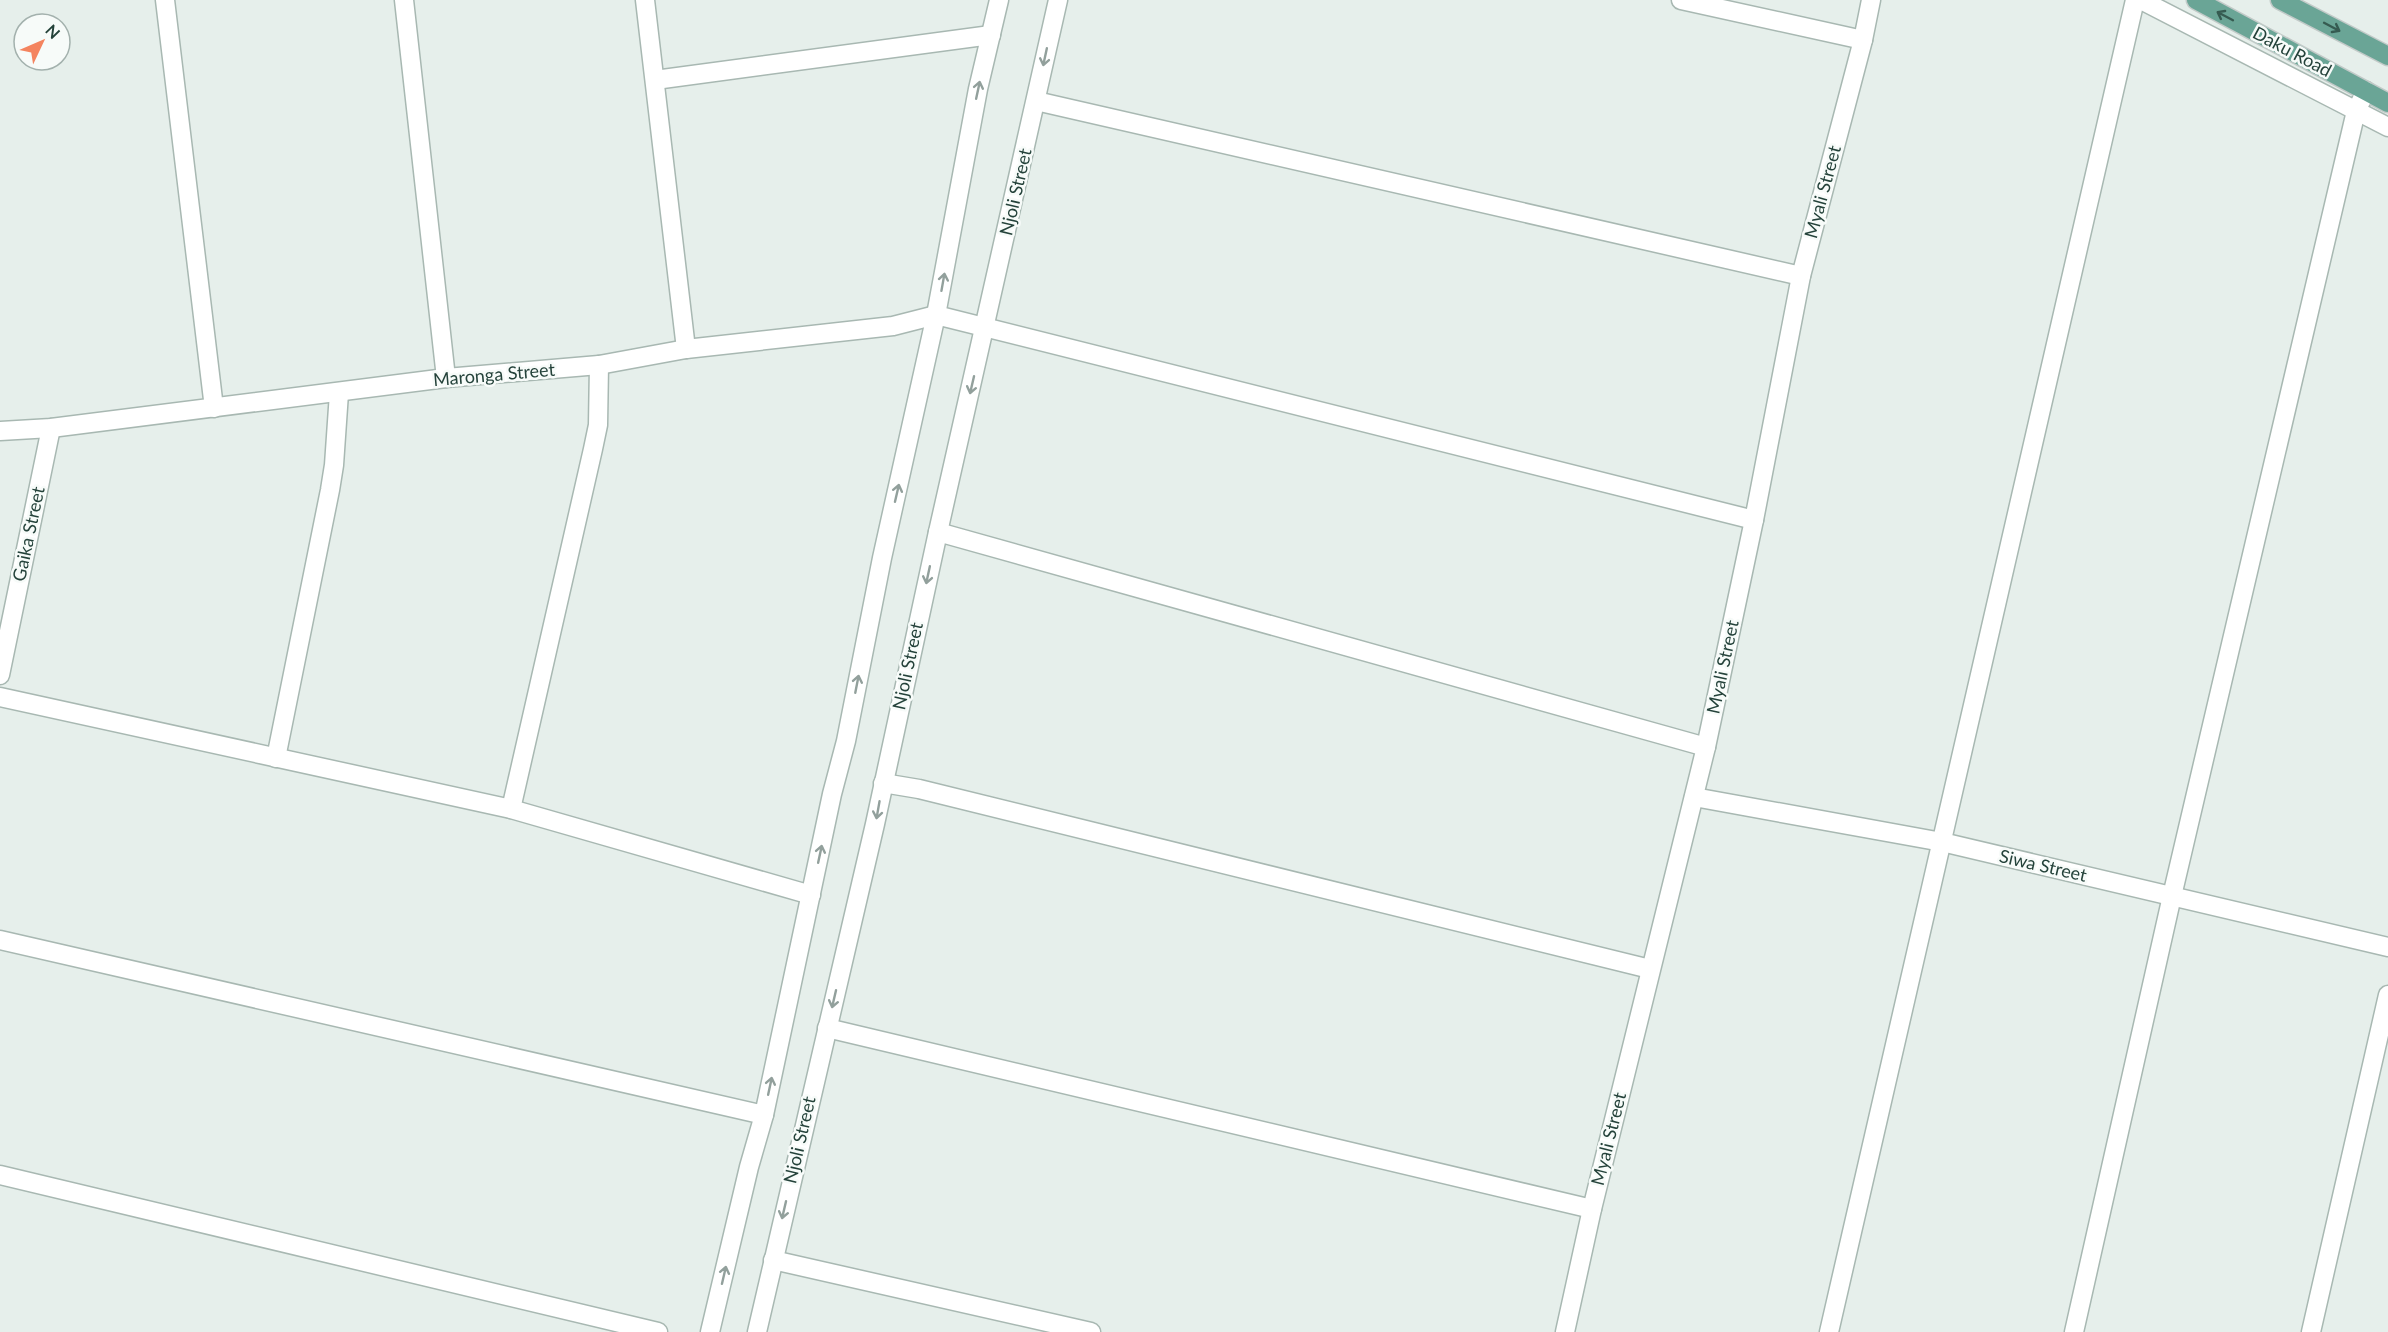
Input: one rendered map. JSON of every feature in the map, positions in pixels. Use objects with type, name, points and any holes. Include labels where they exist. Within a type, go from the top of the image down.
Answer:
[{"type":"main road","name":"Daku Road","points":[[2196,0],[2388,103]]},
{"type":"main road","points":[[2289,2],[2388,56]]},
{"type":"street","points":[[165,0],[214,408]]},
{"type":"street","points":[[404,0],[446,378]]},
{"type":"street","points":[[645,0],[686,349]]},
{"type":"street","points":[[710,1332],[749,1167],[764,1115],[846,741],[882,558],[936,315],[978,88],[999,0]]},
{"type":"street","name":"Njoli Street","points":[[757,1332],[873,836],[938,532],[1058,0]]},
{"type":"street","points":[[1681,0],[1863,40]]},
{"type":"street","name":"Myali Street","points":[[1566,1332],[1592,1209],[1706,747],[1754,520],[1801,276],[1863,40],[1871,0]]},
{"type":"street","points":[[1829,1332],[2135,0]]},
{"type":"street","points":[[2141,0],[2388,127]]},
{"type":"street","points":[[655,80],[991,35]]},
{"type":"street","points":[[2074,1332],[2172,896],[2356,111],[2366,92]]},
{"type":"street","points":[[1036,101],[1801,276]]},
{"type":"street","points":[[936,315],[1754,520]]},
{"type":"street","name":"Maronga Street","points":[[0,430],[51,428],[446,378],[599,365],[686,349],[893,327],[936,315]]},
{"type":"street","points":[[512,809],[589,471],[598,425],[599,365]]},
{"type":"street","points":[[276,758],[334,465],[339,393]]},
{"type":"street","name":"Gaika Street","points":[[0,675],[51,428]]},
{"type":"street","points":[[938,532],[1706,747]]},
{"type":"street","points":[[0,697],[512,809],[811,895]]},
{"type":"street","points":[[883,783],[919,789],[1650,969]]},
{"type":"street","name":"Siwa Street","points":[[1694,797],[1942,842],[2388,947]]},
{"type":"street","points":[[0,940],[764,1115]]},
{"type":"street","points":[[2311,1332],[2388,995]]},
{"type":"street","points":[[827,1028],[1592,1209]]},
{"type":"street","points":[[0,1175],[658,1332]]},
{"type":"street","points":[[773,1260],[1091,1332]]}]
